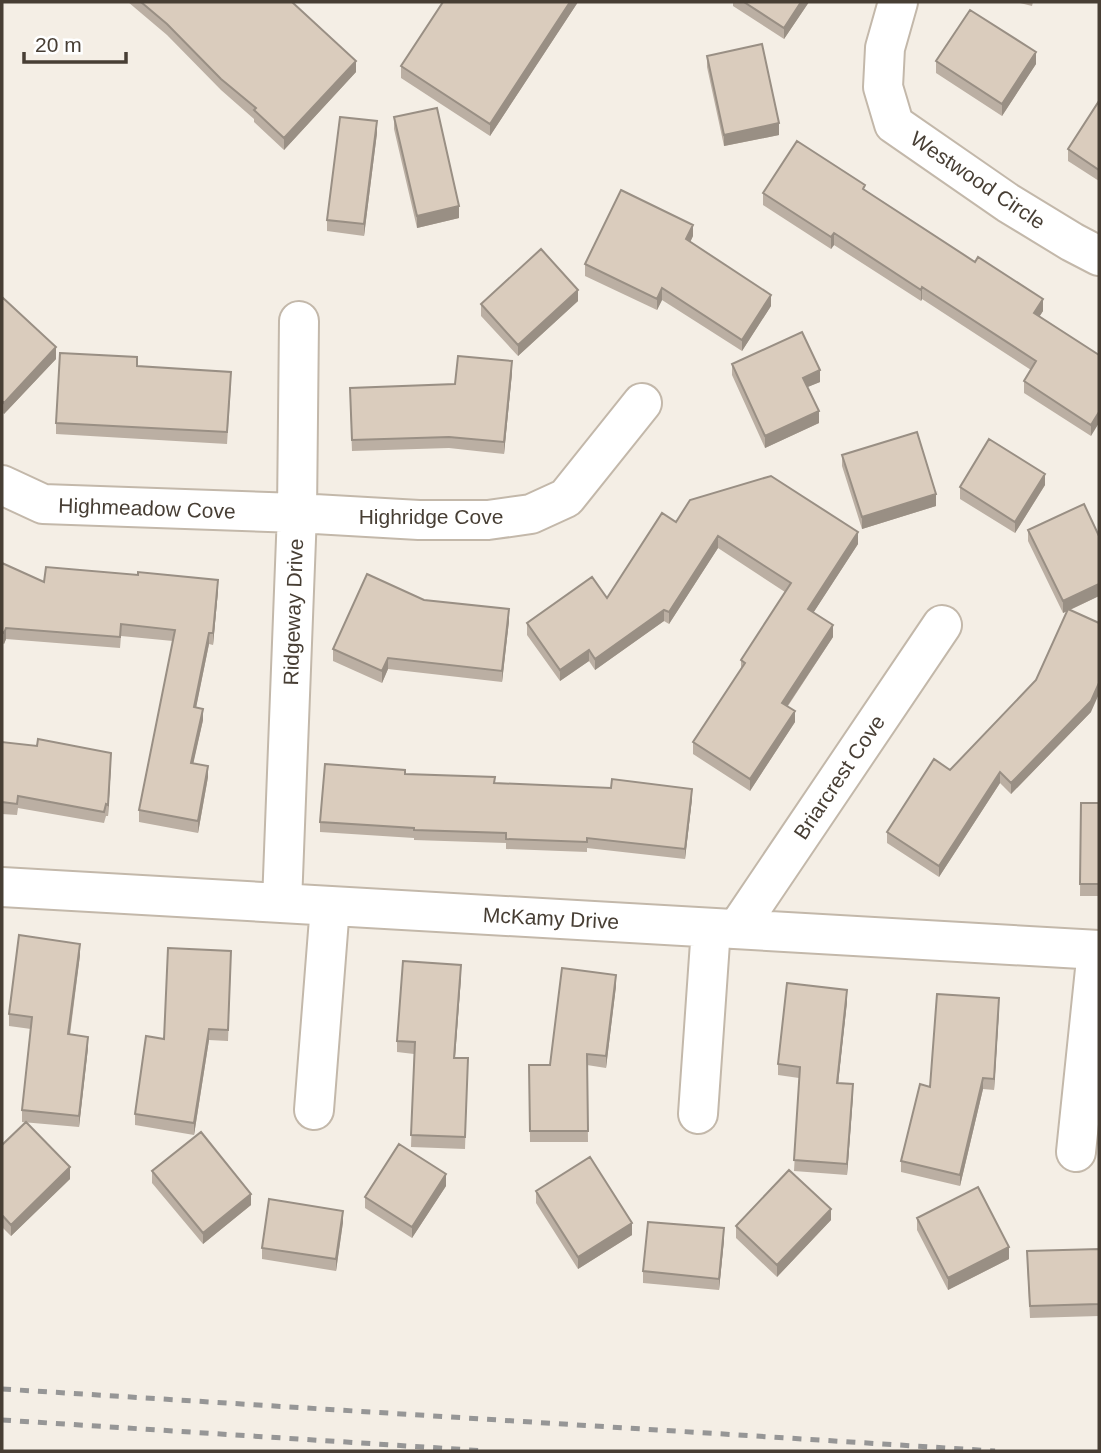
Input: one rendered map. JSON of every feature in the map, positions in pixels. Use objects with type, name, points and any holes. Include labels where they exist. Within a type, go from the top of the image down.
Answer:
[{"type":"street","name":"Westwood Circle","points":[[898,2],[885,48],[883,87],[894,124],[1008,203],[1099,257]]},
{"type":"street","name":"Ridgeway Drive","points":[[282,903],[297,513],[299,321]]},
{"type":"street","name":"Highridge Cove","points":[[297,513],[419,520],[488,520],[531,514],[566,498],[642,402]]},
{"type":"street","name":"Highmeadow Cove","points":[[2,485],[44,504],[297,513]]},
{"type":"street","name":"Briarcrest Cove","points":[[724,928],[942,625]]},
{"type":"street","name":"McKamy Drive","points":[[2,887],[1098,950]]},
{"type":"street","points":[[314,1110],[330,906]]},
{"type":"street","points":[[698,1114],[724,928]]},
{"type":"street","points":[[1076,1152],[1098,950]]},
{"type":"building","points":[[141,2],[292,2],[356,61],[284,138],[254,110],[256,108],[221,79],[167,24]]},
{"type":"building","points":[[443,2],[570,2],[490,124],[401,66]]},
{"type":"building","points":[[744,2],[801,2],[784,28]]},
{"type":"building","points":[[970,10],[1036,52],[1002,104],[936,61]]},
{"type":"building","points":[[762,44],[779,123],[724,135],[707,56]]},
{"type":"building","points":[[1099,101],[1099,170],[1068,149]]},
{"type":"building","points":[[437,108],[459,206],[417,216],[394,117]]},
{"type":"building","points":[[340,117],[377,121],[364,224],[327,220]]},
{"type":"building","points":[[797,141],[865,185],[863,189],[975,262],[978,257],[1043,299],[1034,313],[1099,355],[1099,412],[1091,425],[1024,381],[1036,361],[922,287],[921,290],[834,233],[831,237],[763,193]]},
{"type":"building","points":[[621,190],[693,225],[686,239],[771,295],[742,340],[662,288],[657,299],[585,264]]},
{"type":"building","points":[[541,249],[578,290],[518,345],[481,304]]},
{"type":"building","points":[[2,297],[56,347],[4,403],[2,401]]},
{"type":"building","points":[[802,332],[820,370],[803,378],[819,411],[765,436],[732,364]]},
{"type":"building","points":[[60,353],[137,357],[137,366],[231,372],[227,432],[56,423]]},
{"type":"building","points":[[458,356],[512,361],[504,442],[449,437],[352,440],[350,388],[455,384]]},
{"type":"building","points":[[917,432],[936,494],[862,517],[842,455]]},
{"type":"building","points":[[989,439],[1045,474],[1015,522],[960,487]]},
{"type":"building","points":[[771,476],[858,532],[808,609],[833,625],[782,703],[795,711],[750,779],[693,742],[745,663],[741,660],[791,583],[718,536],[669,612],[664,610],[595,659],[589,650],[560,670],[527,623],[592,577],[607,598],[662,513],[676,522],[690,500]]},
{"type":"building","points":[[1084,504],[1099,536],[1099,584],[1063,601],[1028,530]]},
{"type":"building","points":[[2,563],[44,582],[46,567],[218,580],[213,633],[209,633],[194,707],[203,709],[191,763],[208,766],[198,821],[139,810],[175,630],[121,624],[120,637],[6,628],[4,633]]},
{"type":"building","points":[[367,574],[424,600],[509,609],[502,671],[388,658],[382,671],[333,649]]},
{"type":"building","points":[[1068,609],[1099,623],[1099,683],[1091,701],[1011,783],[1000,772],[939,866],[887,832],[934,759],[950,770],[1036,680]]},
{"type":"building","points":[[38,739],[111,753],[108,805],[106,804],[104,812],[18,796],[17,804],[2,802],[2,742],[37,746]]},
{"type":"building","points":[[325,764],[405,770],[405,774],[495,777],[494,783],[611,788],[612,779],[692,789],[685,849],[587,838],[587,842],[506,839],[506,833],[414,830],[320,822]]},
{"type":"building","points":[[1081,803],[1099,803],[1099,884],[1080,884]]},
{"type":"building","points":[[19,935],[80,944],[68,1034],[88,1037],[79,1116],[22,1110],[32,1017],[9,1014]]},
{"type":"building","points":[[168,948],[231,951],[228,1030],[209,1029],[194,1123],[135,1114],[146,1036],[164,1039]]},
{"type":"building","points":[[403,961],[461,965],[454,1058],[468,1058],[465,1137],[411,1135],[415,1042],[397,1041]]},
{"type":"building","points":[[562,968],[616,975],[606,1056],[587,1054],[588,1131],[530,1131],[529,1065],[550,1065]]},
{"type":"building","points":[[787,983],[847,990],[837,1083],[853,1084],[847,1164],[794,1160],[800,1067],[778,1064]]},
{"type":"building","points":[[937,994],[999,998],[994,1079],[983,1078],[960,1175],[901,1161],[920,1084],[930,1087]]},
{"type":"building","points":[[26,1122],[70,1167],[11,1225],[2,1215],[2,1145]]},
{"type":"building","points":[[201,1132],[251,1194],[203,1233],[152,1171]]},
{"type":"building","points":[[399,1144],[446,1174],[412,1227],[365,1197]]},
{"type":"building","points":[[590,1157],[632,1223],[578,1257],[536,1191]]},
{"type":"building","points":[[789,1170],[831,1209],[777,1265],[736,1226]]},
{"type":"building","points":[[978,1187],[1009,1247],[948,1278],[917,1218]]},
{"type":"building","points":[[269,1199],[343,1211],[336,1259],[262,1248]]},
{"type":"building","points":[[648,1222],[724,1228],[719,1279],[643,1271]]},
{"type":"building","points":[[1099,1249],[1099,1304],[1030,1306],[1027,1251]]},
{"type":"railway","points":[[2,1389],[995,1451]]},
{"type":"railway","points":[[2,1420],[486,1451]]}]
